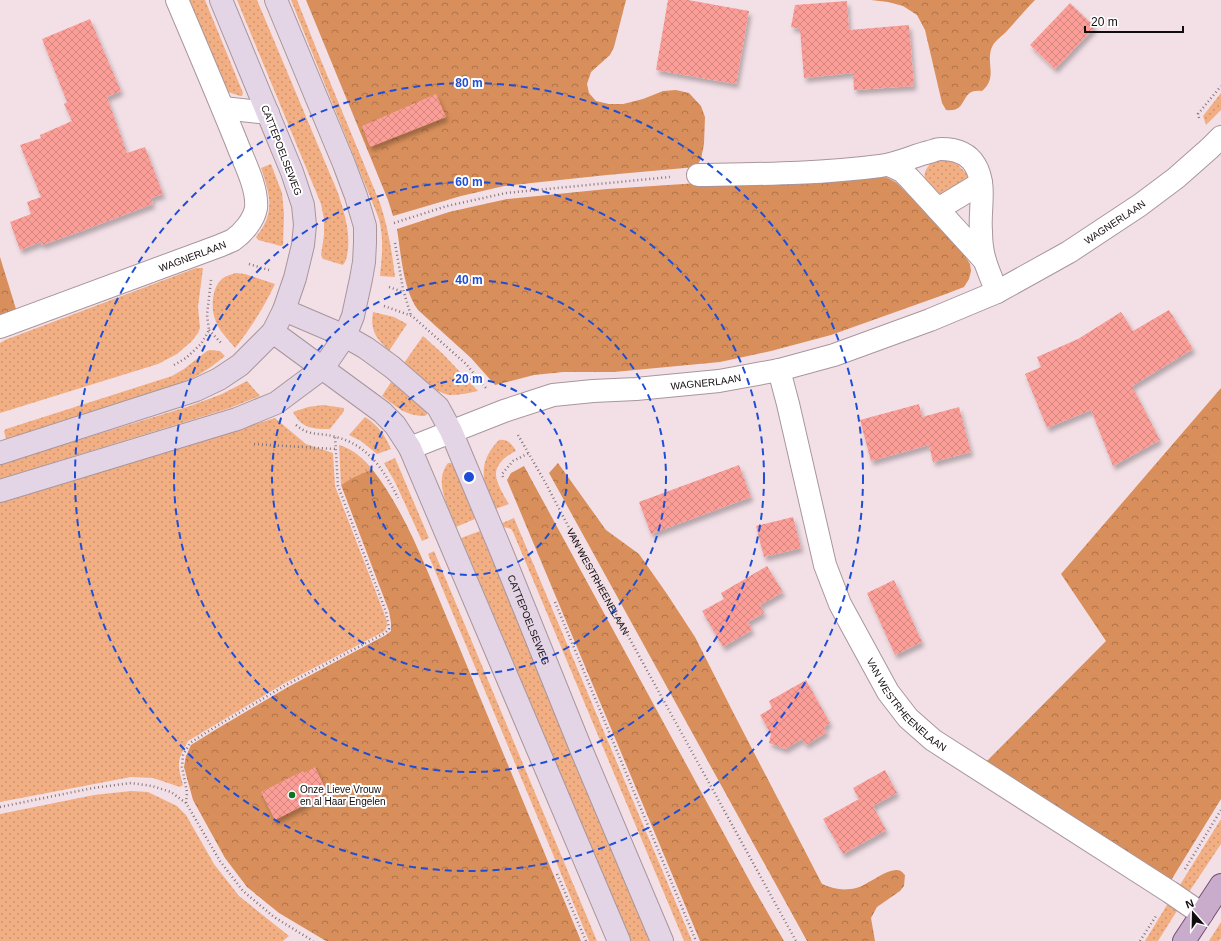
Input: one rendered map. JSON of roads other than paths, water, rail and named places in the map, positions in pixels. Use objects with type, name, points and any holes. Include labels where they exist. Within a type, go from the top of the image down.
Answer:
[{"type":"main road","points":[[1184,941],[1221,884]]},
{"type":"street","points":[[177,0],[223,108],[268,113]]},
{"type":"street","name":"CATTEPOELSEWEG","points":[[221,0],[294,178],[302,205],[305,225],[303,245],[295,278],[284,310],[345,336],[366,348],[392,367],[438,407],[451,431],[581,749],[662,941]]},
{"type":"street","points":[[0,491],[237,419],[276,403],[323,368],[345,336],[353,316],[364,262],[364,226],[356,196],[344,164],[276,0]]},
{"type":"street","name":"WAGNERLAAN","points":[[0,327],[219,246],[234,239],[247,227],[256,209],[256,196],[223,108]]},
{"type":"street","name":"WAGNERLAAN","points":[[410,448],[451,431],[553,394],[636,390],[719,381],[779,370],[834,355],[930,320],[997,292],[1069,252],[1134,209],[1176,178],[1221,137]]},
{"type":"street","points":[[698,175],[806,173],[848,170],[889,165],[919,154],[939,149],[961,152],[970,157],[979,174],[982,196],[980,229],[985,261],[997,292]]},
{"type":"street","points":[[889,165],[902,171],[917,185],[985,261]]},
{"type":"street","points":[[938,209],[981,183]]},
{"type":"street","points":[[0,453],[196,390],[219,378],[240,364],[273,332],[284,310]]},
{"type":"street","points":[[273,332],[382,412],[395,425],[410,448],[619,941]]},
{"type":"street","name":"VAN WESTRHEENELAAN","points":[[779,370],[825,565],[840,604],[888,692],[904,713],[933,740],[1202,914]]},
{"type":"place","name":"Onze Lieve Vrouw en al Haar Engelen","points":[[292,795]]}]
